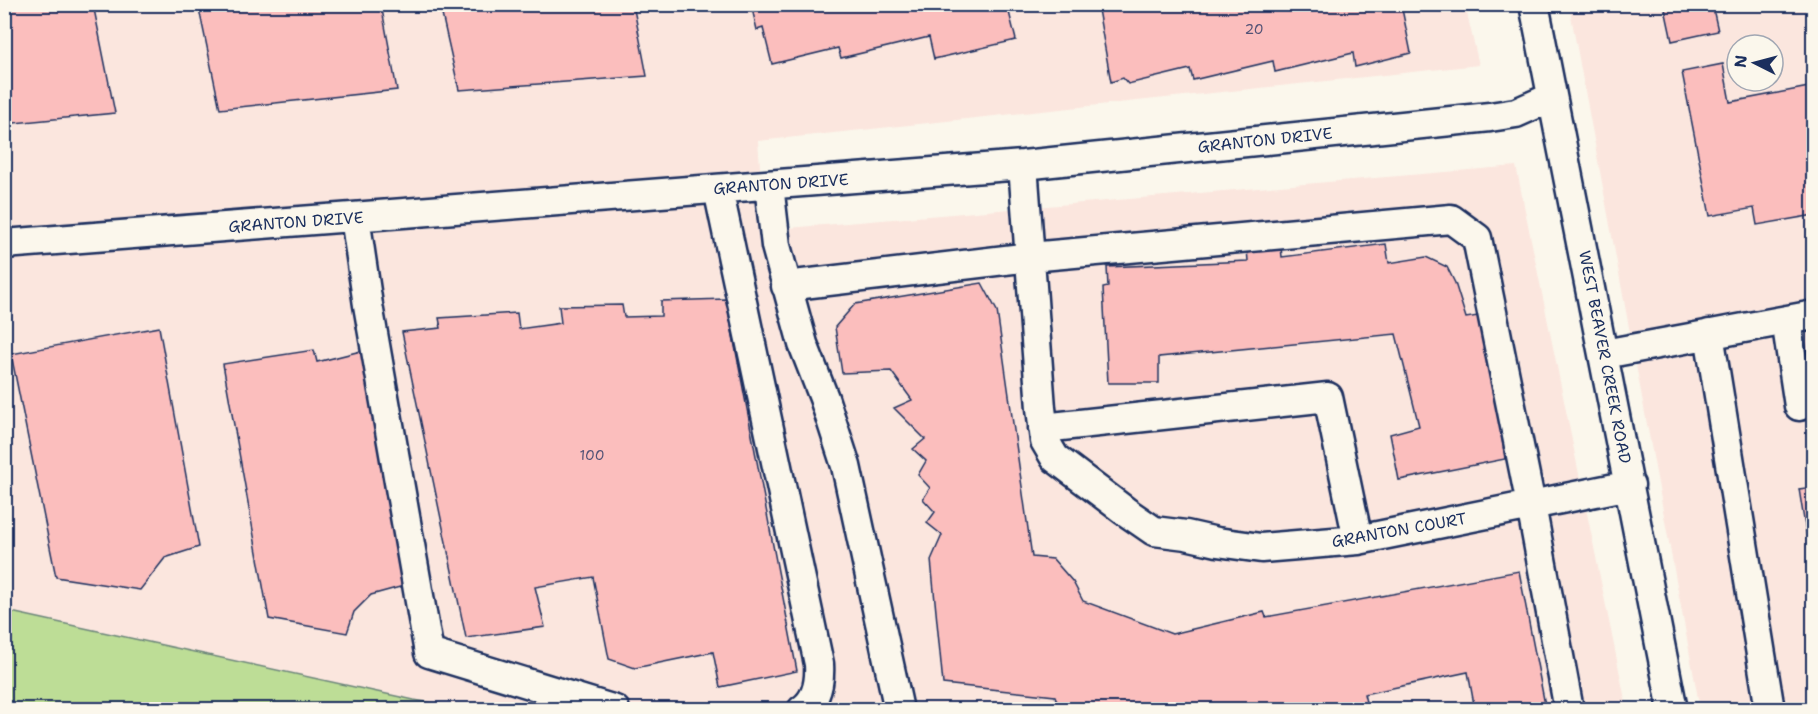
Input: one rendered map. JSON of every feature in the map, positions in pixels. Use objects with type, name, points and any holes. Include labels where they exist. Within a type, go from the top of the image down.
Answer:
[{"type":"street","name":"WEST BEAVER CREEK ROAD","points":[[1534,4],[1630,485],[1667,708]]},
{"type":"street","name":"GRANTON DRIVE","points":[[4,244],[1023,165],[1490,117],[1516,112],[1552,97]]},
{"type":"street","name":"GRANTON COURT","points":[[1023,165],[1045,441],[1055,458],[1154,531],[1186,535],[1217,543],[1260,548],[1358,540],[1630,485]]},
{"type":"street","points":[[769,185],[776,246],[803,344],[824,398],[846,466],[899,710]]},
{"type":"street","points":[[718,189],[819,664],[820,683],[807,706],[802,710]]},
{"type":"street","points":[[355,217],[368,305],[429,653],[615,710]]},
{"type":"street","points":[[786,286],[1030,257],[1451,219],[1477,238],[1531,505],[1569,710]]},
{"type":"street","points":[[1604,354],[1814,315]]},
{"type":"street","points":[[1786,320],[1799,406]]},
{"type":"street","points":[[1709,334],[1770,710]]},
{"type":"street","points":[[1043,428],[1328,398],[1358,540]]},
{"type":"shaded area","points":[[5,5],[1465,5],[1479,65],[758,141],[765,230],[1516,166],[1627,709],[467,709],[414,700],[11,612],[5,613]]},
{"type":"shaded area","points":[[1569,5],[1813,5],[1813,709],[1700,709]]},
{"type":"green space","points":[[11,612],[414,700],[469,709],[5,709],[5,614]]},
{"type":"building","points":[[4,4],[93,4],[115,113],[4,124]]},
{"type":"building","points":[[198,4],[381,4],[397,90],[220,109]]},
{"type":"building","points":[[459,4],[633,4],[647,76],[459,90],[441,10]]},
{"type":"building","points":[[751,4],[1007,4],[1016,40],[934,59],[929,37],[841,58],[838,48],[772,64],[763,28],[757,30]]},
{"type":"building","points":[[1097,4],[1401,4],[1411,53],[1355,67],[1353,53],[1275,72],[1273,61],[1193,80],[1190,69],[1128,84],[1123,78],[1111,82]]},
{"type":"building","points":[[1664,4],[1712,4],[1718,31],[1672,41]]},
{"type":"building","points":[[1723,64],[1725,93],[1728,93],[1730,102],[1814,86],[1814,215],[1757,225],[1754,208],[1710,216],[1682,72]]},
{"type":"building","points":[[1386,244],[1389,263],[1426,257],[1447,267],[1455,283],[1466,318],[1484,315],[1505,459],[1399,480],[1390,434],[1419,426],[1396,334],[1159,357],[1159,383],[1108,383],[1103,288],[1108,287],[1107,267],[1248,261],[1247,249],[1281,247],[1282,257]]},
{"type":"building","points":[[982,283],[997,311],[1032,557],[1053,559],[1073,582],[1083,601],[1172,634],[1264,612],[1266,617],[1519,571],[1546,710],[1475,710],[1468,672],[1364,694],[1368,710],[1318,710],[1317,704],[1285,710],[1060,710],[1055,696],[943,684],[931,560],[942,535],[927,523],[935,512],[923,499],[930,488],[918,475],[926,461],[913,449],[925,439],[894,408],[912,400],[891,371],[842,373],[835,327],[855,304]]},
{"type":"building","points":[[726,299],[797,671],[720,687],[713,652],[635,668],[609,659],[593,577],[535,587],[545,627],[466,638],[402,332],[441,328],[439,318],[517,313],[519,329],[561,323],[559,306],[622,305],[624,317],[661,316],[661,301]]},
{"type":"building","points":[[159,327],[199,547],[165,558],[140,590],[56,577],[11,354]]},
{"type":"building","points":[[369,349],[411,584],[371,595],[354,612],[347,633],[269,619],[223,364],[314,350],[317,362]]},
{"type":"building","points":[[1814,487],[1814,582],[1799,489]]}]
